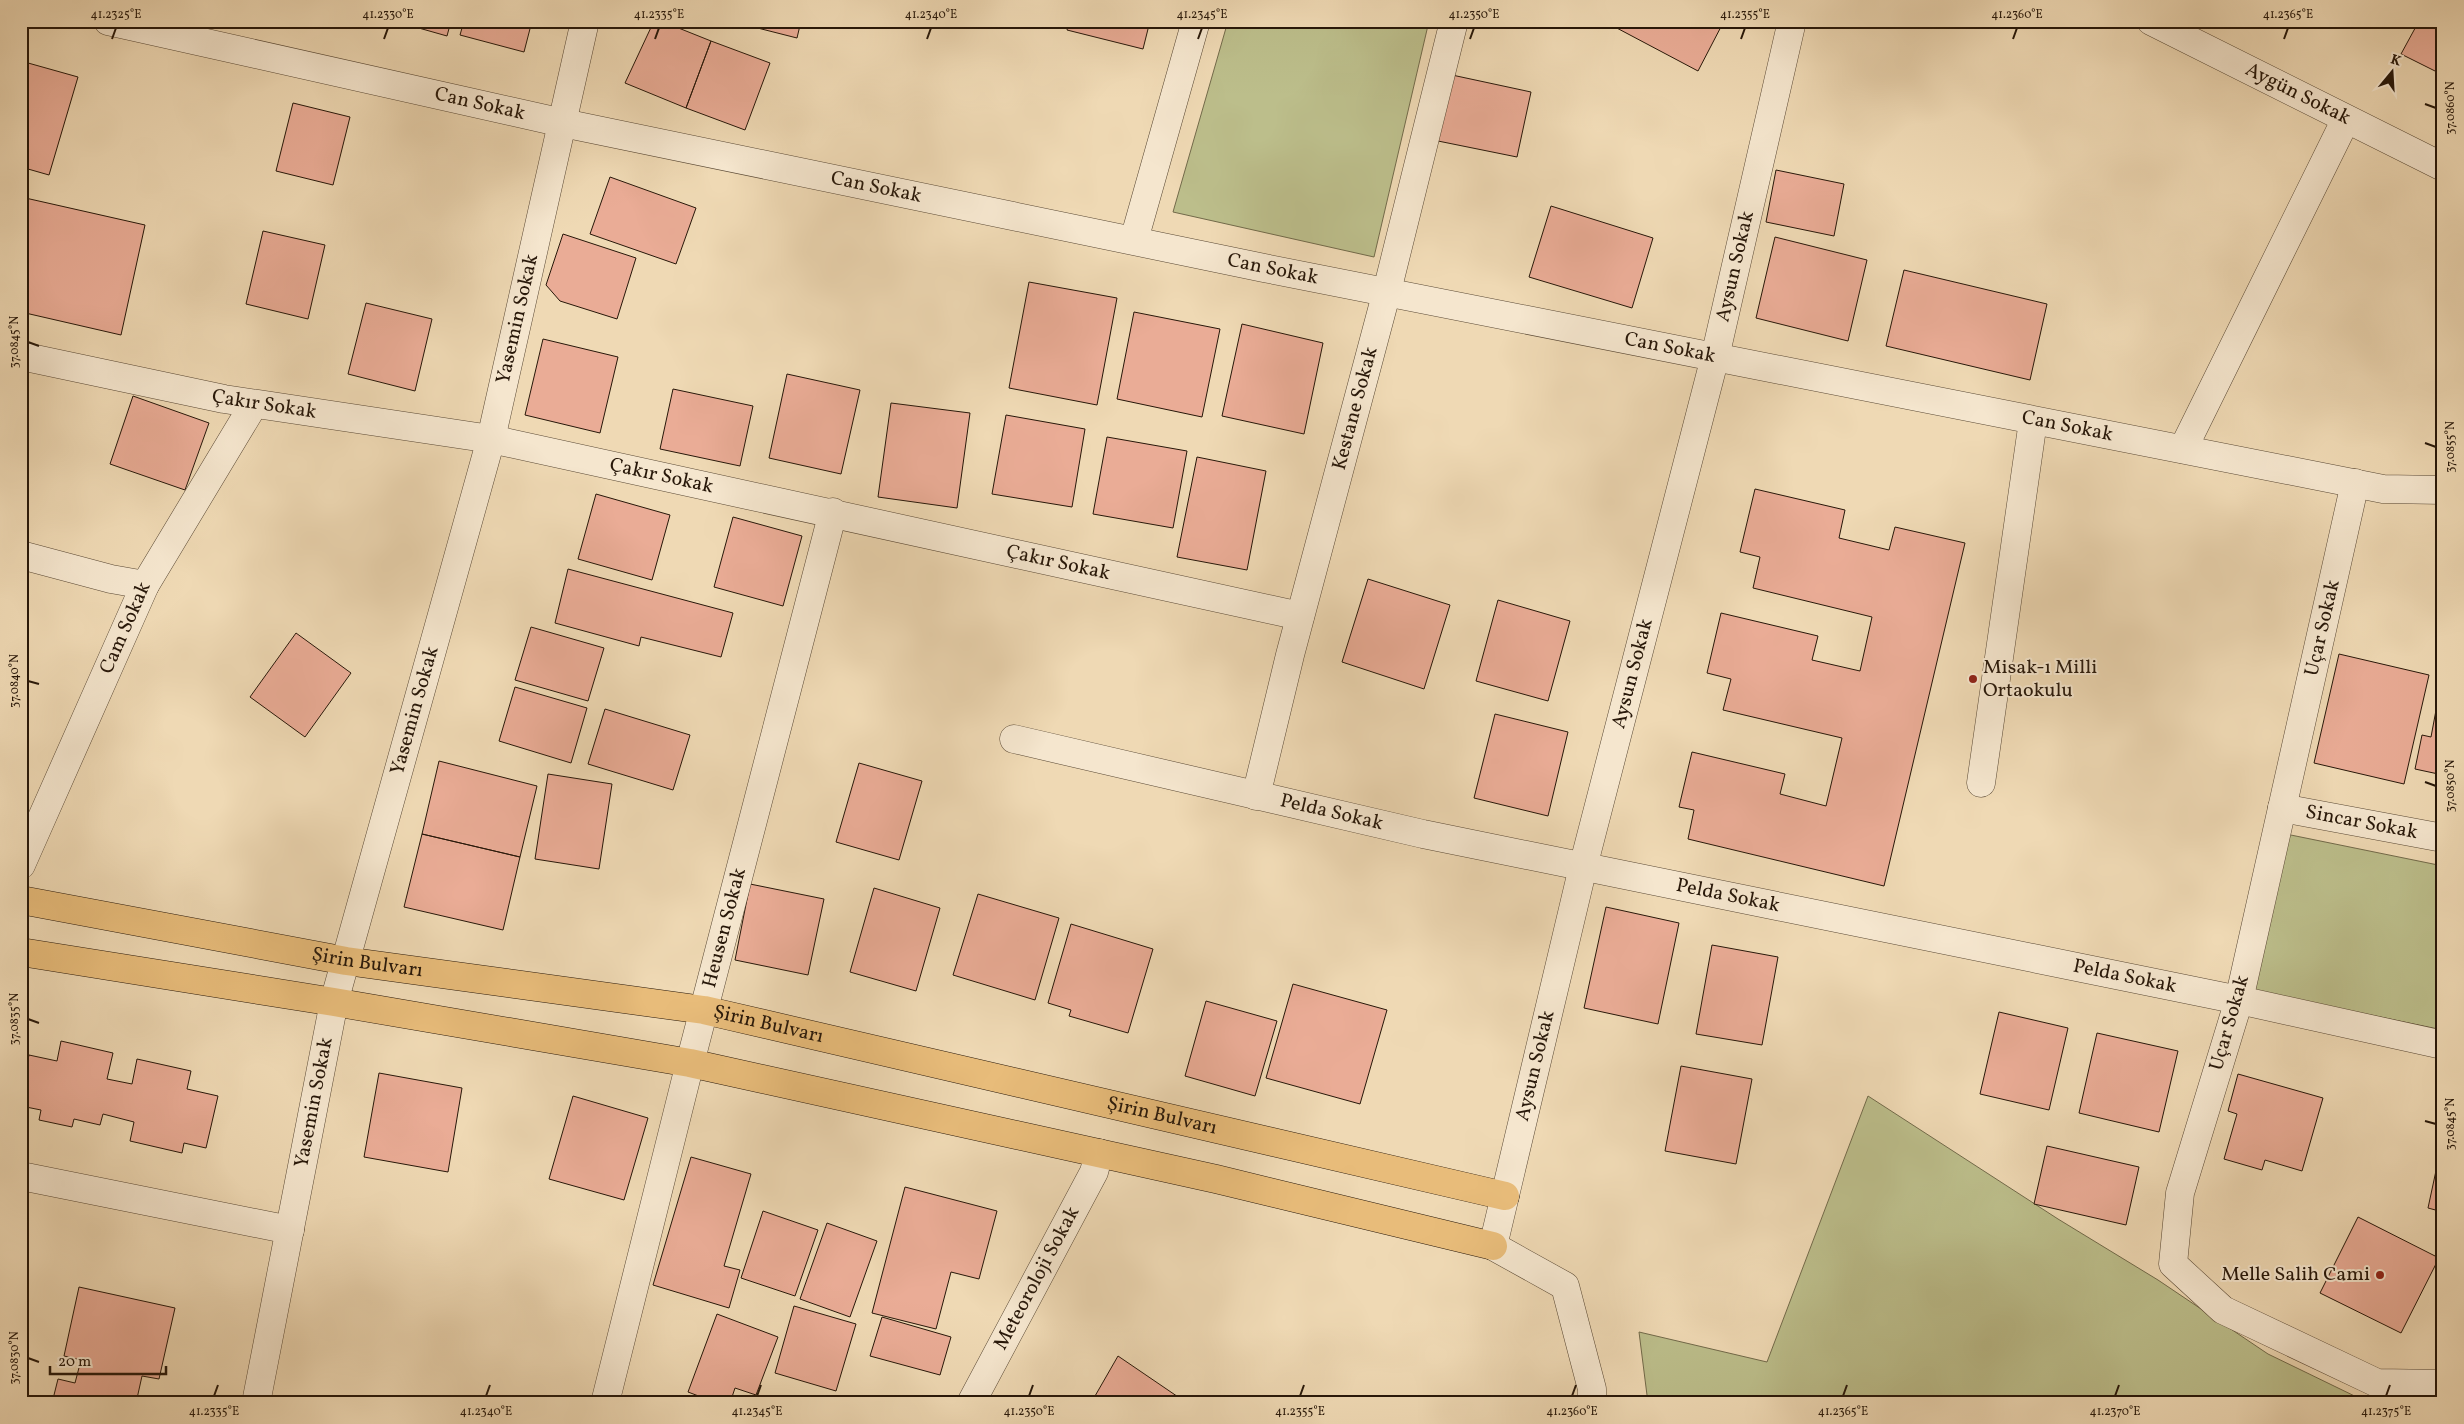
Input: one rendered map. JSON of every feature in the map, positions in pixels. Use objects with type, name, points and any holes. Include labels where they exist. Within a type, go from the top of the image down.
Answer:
[{"type":"main road","name":"Şirin Bulvarı","points":[[21,900],[346,961],[704,1010],[1506,1196]]},
{"type":"main road","points":[[21,952],[334,1002],[690,1063],[1099,1153],[1494,1246]]},
{"type":"street","name":"Can Sokak","points":[[108,21],[563,123],[1387,292],[2383,489],[2443,490]]},
{"type":"street","name":"Yasemin Sokak","points":[[256,1403],[334,1002],[491,439],[585,21]]},
{"type":"street","points":[[1134,240],[1196,21]]},
{"type":"street","name":"Kestane Sokak","points":[[1256,796],[1300,616],[1387,292],[1454,21]]},
{"type":"street","name":"Aysun Sokak","points":[[1494,1246],[1583,867],[1715,356],[1792,21]]},
{"type":"street","name":"Aygün Sokak","points":[[2151,21],[2443,168]]},
{"type":"street","points":[[2183,449],[2346,119]]},
{"type":"street","name":"Çakır Sokak","points":[[21,356],[224,399],[491,439],[833,512],[1300,616]]},
{"type":"street","name":"Cam Sokak","points":[[21,866],[144,585],[254,404]]},
{"type":"street","points":[[1981,783],[2033,420]]},
{"type":"street","name":"Uçar Sokak","points":[[2356,483],[2238,1000],[2180,1194],[2172,1264],[2223,1310],[2376,1383],[2443,1384]]},
{"type":"street","name":"Heusen Sokak","points":[[606,1403],[690,1063],[833,512]]},
{"type":"street","points":[[21,555],[110,580],[144,585]]},
{"type":"street","name":"Pelda Sokak","points":[[1014,739],[1423,834],[2238,1000],[2443,1045]]},
{"type":"street","name":"Sincar Sokak","points":[[2282,808],[2443,838]]},
{"type":"street","name":"Meteoroloji Sokak","points":[[980,1400],[1094,1172],[1099,1153]]},
{"type":"street","points":[[21,1176],[290,1230]]},
{"type":"street","points":[[1494,1246],[1565,1286],[1592,1389],[1592,1403]]},
{"type":"green space","points":[[1228,21],[1429,21],[1374,257],[1173,212]]},
{"type":"green space","points":[[2281,833],[2443,866],[2443,1030],[2249,990]]},
{"type":"green space","points":[[1868,1096],[2058,1219],[2158,1280],[2268,1354],[2369,1403],[1648,1403],[1639,1332],[1767,1362]]},
{"type":"building","points":[[394,21],[451,21],[447,36]]},
{"type":"building","points":[[464,21],[532,21],[524,52],[460,35]]},
{"type":"building","points":[[654,21],[661,21],[711,41],[686,108],[625,83]]},
{"type":"building","points":[[730,21],[801,21],[797,38]]},
{"type":"building","points":[[1069,21],[1150,21],[1143,49],[1067,30]]},
{"type":"building","points":[[1616,21],[1724,21],[1698,71],[1613,26]]},
{"type":"building","points":[[2419,21],[2443,21],[2443,75],[2401,54]]},
{"type":"building","points":[[711,41],[770,63],[745,130],[686,108]]},
{"type":"building","points":[[21,61],[78,77],[49,175],[21,167]]},
{"type":"building","points":[[1452,75],[1531,92],[1517,157],[1438,141]]},
{"type":"building","points":[[293,103],[350,117],[333,185],[276,171]]},
{"type":"building","points":[[1776,170],[1844,184],[1834,236],[1766,222]]},
{"type":"building","points":[[610,177],[696,208],[676,264],[590,234]]},
{"type":"building","points":[[21,197],[145,225],[121,335],[21,312]]},
{"type":"building","points":[[1551,206],[1653,238],[1632,308],[1529,277]]},
{"type":"building","points":[[263,231],[325,245],[308,319],[246,304]]},
{"type":"building","points":[[563,234],[636,258],[617,319],[560,301],[546,285]]},
{"type":"building","points":[[1775,237],[1867,260],[1848,341],[1756,318]]},
{"type":"building","points":[[1904,270],[2047,304],[2030,380],[1886,346]]},
{"type":"building","points":[[1029,282],[1117,298],[1097,405],[1009,388]]},
{"type":"building","points":[[366,303],[432,319],[415,391],[348,374]]},
{"type":"building","points":[[1134,312],[1220,329],[1202,417],[1117,399]]},
{"type":"building","points":[[1242,324],[1323,343],[1304,434],[1222,416]]},
{"type":"building","points":[[543,339],[618,357],[600,433],[525,415]]},
{"type":"building","points":[[787,374],[860,390],[841,474],[769,458]]},
{"type":"building","points":[[673,389],[753,406],[740,466],[660,449]]},
{"type":"building","points":[[133,396],[209,423],[185,490],[110,464]]},
{"type":"building","points":[[21,401],[27,403],[21,422]]},
{"type":"building","points":[[891,403],[970,413],[957,508],[878,497]]},
{"type":"building","points":[[1006,415],[1085,429],[1072,507],[992,494]]},
{"type":"building","points":[[1107,437],[1187,451],[1173,528],[1093,514]]},
{"type":"building","points":[[1197,457],[1266,471],[1247,570],[1177,557]]},
{"type":"building","points":[[1755,489],[1845,510],[1839,538],[1889,550],[1895,527],[1965,543],[1884,886],[1688,839],[1694,810],[1679,807],[1692,752],[1785,774],[1780,794],[1826,806],[1842,738],[1723,710],[1731,679],[1707,673],[1721,613],[1818,636],[1812,660],[1860,671],[1872,617],[1753,588],[1760,557],[1740,552]]},
{"type":"building","points":[[596,494],[670,515],[652,580],[578,559]]},
{"type":"building","points":[[733,517],[802,536],[783,606],[714,587]]},
{"type":"building","points":[[568,569],[733,613],[721,657],[641,637],[639,646],[555,623]]},
{"type":"building","points":[[1368,579],[1450,605],[1424,689],[1342,662]]},
{"type":"building","points":[[1498,600],[1570,621],[1548,701],[1476,681]]},
{"type":"building","points":[[531,627],[604,648],[588,701],[515,680]]},
{"type":"building","points":[[296,633],[351,673],[305,737],[250,697]]},
{"type":"building","points":[[2339,654],[2429,675],[2404,784],[2314,763]]},
{"type":"building","points":[[2442,678],[2443,775],[2415,769],[2422,735],[2431,737]]},
{"type":"building","points":[[515,687],[587,708],[571,763],[499,741]]},
{"type":"building","points":[[605,709],[690,735],[673,790],[588,764]]},
{"type":"building","points":[[1495,714],[1568,732],[1548,816],[1474,798]]},
{"type":"building","points":[[439,761],[537,786],[520,857],[422,834]]},
{"type":"building","points":[[859,763],[922,781],[899,860],[836,842]]},
{"type":"building","points":[[548,774],[612,784],[599,869],[535,859]]},
{"type":"building","points":[[422,834],[520,857],[503,930],[404,907]]},
{"type":"building","points":[[750,884],[824,899],[808,975],[735,960]]},
{"type":"building","points":[[874,888],[940,908],[916,991],[850,972]]},
{"type":"building","points":[[978,894],[1059,918],[1035,1000],[953,975]]},
{"type":"building","points":[[1606,907],[1679,923],[1658,1024],[1584,1008]]},
{"type":"building","points":[[1071,924],[1153,949],[1128,1033],[1069,1016],[1071,1010],[1048,1003]]},
{"type":"building","points":[[1712,945],[1778,957],[1762,1045],[1696,1034]]},
{"type":"building","points":[[1293,984],[1387,1010],[1360,1104],[1266,1078]]},
{"type":"building","points":[[1206,1001],[1277,1021],[1255,1096],[1185,1076]]},
{"type":"building","points":[[1999,1012],[2068,1028],[2049,1110],[1980,1094]]},
{"type":"building","points":[[2097,1033],[2178,1051],[2159,1132],[2079,1113]]},
{"type":"building","points":[[61,1041],[113,1053],[107,1079],[132,1084],[137,1059],[191,1071],[187,1089],[218,1096],[206,1148],[184,1143],[182,1153],[130,1141],[134,1122],[103,1114],[100,1125],[74,1119],[72,1127],[39,1120],[41,1110],[21,1106],[21,1092],[29,1055],[57,1061]]},
{"type":"building","points":[[1681,1066],[1752,1079],[1736,1164],[1665,1151]]},
{"type":"building","points":[[379,1073],[462,1088],[448,1172],[364,1157]]},
{"type":"building","points":[[2238,1074],[2323,1098],[2302,1171],[2265,1160],[2262,1170],[2224,1159],[2237,1114],[2228,1111]]},
{"type":"building","points":[[573,1096],[648,1118],[624,1200],[549,1179]]},
{"type":"building","points":[[2443,1138],[2443,1212],[2428,1208]]},
{"type":"building","points":[[2047,1146],[2139,1167],[2126,1225],[2034,1204]]},
{"type":"building","points":[[691,1157],[751,1174],[724,1266],[740,1270],[729,1308],[653,1285]]},
{"type":"building","points":[[905,1187],[997,1211],[979,1279],[951,1272],[936,1329],[872,1313]]},
{"type":"building","points":[[763,1211],[818,1230],[795,1296],[741,1278]]},
{"type":"building","name":"Melle Salih Cami","points":[[2358,1217],[2439,1258],[2401,1333],[2320,1293]]},
{"type":"building","points":[[827,1223],[877,1241],[850,1317],[800,1299]]},
{"type":"building","points":[[79,1287],[175,1308],[159,1379],[142,1376],[136,1403],[52,1403],[58,1379],[75,1383],[81,1360],[64,1356]]},
{"type":"building","points":[[794,1306],[856,1324],[836,1391],[775,1373]]},
{"type":"building","points":[[717,1314],[778,1337],[756,1395],[735,1388],[730,1403],[717,1403],[688,1392]]},
{"type":"building","points":[[882,1317],[951,1337],[940,1375],[870,1356]]},
{"type":"building","points":[[1118,1356],[1187,1403],[1091,1403]]},
{"type":"building","points":[[276,1396],[302,1403],[274,1403]]},
{"type":"place","name":"Misak-ı Milli Ortaokulu","points":[[1973,679]]},
{"type":"place","name":"Melle Salih Cami","points":[[2380,1275]]}]
